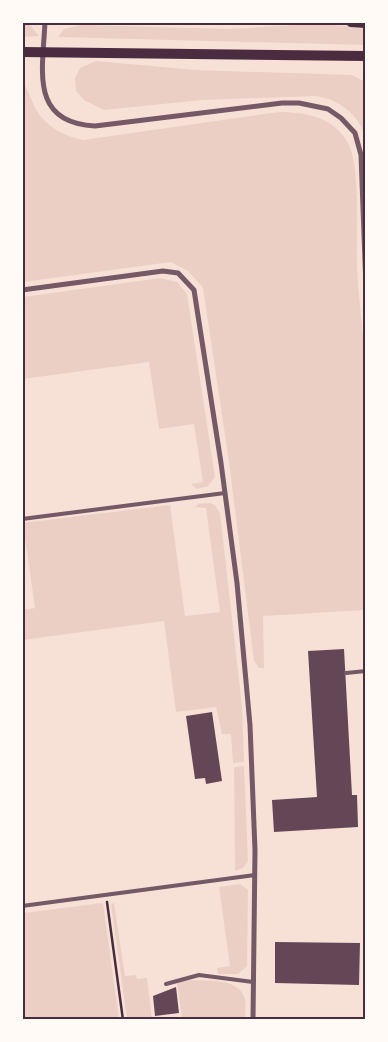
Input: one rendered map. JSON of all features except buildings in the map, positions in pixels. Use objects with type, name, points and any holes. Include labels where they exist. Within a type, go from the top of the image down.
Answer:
[{"type":"main road","points":[[352,22],[366,23]]},
{"type":"main road","points":[[22,52],[366,56]]},
{"type":"street","points":[[45,22],[42,85],[48,101],[65,120],[82,126],[282,102],[320,106],[341,118],[354,133],[362,155],[366,286]]},
{"type":"street","points":[[22,290],[163,270],[178,273],[194,290],[238,592],[250,725],[255,875],[253,1020]]},
{"type":"lane","points":[[22,520],[225,493]]},
{"type":"lane","points":[[346,673],[366,671]]},
{"type":"lane","points":[[22,906],[255,875]]},
{"type":"lane","points":[[166,984],[199,975],[253,982]]},
{"type":"path","points":[[106,894],[123,1020]]},
{"type":"shaded area","points":[[23,22],[31,26],[39,36],[23,37]]},
{"type":"shaded area","points":[[314,24],[366,27],[365,45],[58,37],[64,29],[82,25],[229,29]]},
{"type":"shaded area","points":[[96,61],[196,70],[352,75],[365,82],[365,135],[357,120],[346,108],[331,100],[315,96],[202,100],[104,110],[84,100],[76,91],[75,78],[80,68]]},
{"type":"shaded area","points":[[23,83],[35,108],[49,125],[68,136],[83,140],[279,112],[309,115],[327,122],[342,134],[348,143],[355,168],[358,277],[366,372],[365,610],[263,616],[264,668],[259,668],[254,661],[229,462],[203,288],[188,271],[171,262],[23,282]]},
{"type":"shaded area","points":[[160,278],[177,282],[187,294],[215,477],[208,486],[197,489],[191,484],[203,482],[194,424],[159,429],[149,362],[23,379],[23,297]]},
{"type":"shaded area","points":[[210,503],[215,505],[220,513],[242,706],[244,762],[233,763],[231,734],[222,734],[216,707],[176,712],[164,621],[23,640],[23,610],[35,608],[23,523],[170,505],[185,616],[220,612],[206,508],[195,507],[198,504]]},
{"type":"shaded area","points":[[244,766],[248,861],[243,868],[235,871],[234,767]]},
{"type":"shaded area","points":[[240,884],[248,890],[247,966],[238,974],[218,974],[217,968],[230,966],[219,887]]},
{"type":"shaded area","points":[[103,903],[119,1019],[23,1019],[23,913]]},
{"type":"shaded area","points":[[114,903],[125,976],[136,975],[137,979],[147,978],[152,1019],[127,1019],[111,904]]},
{"type":"shaded area","points":[[188,980],[221,982],[236,987],[242,992],[245,999],[245,1019],[169,1020],[182,1018],[177,982]]}]
